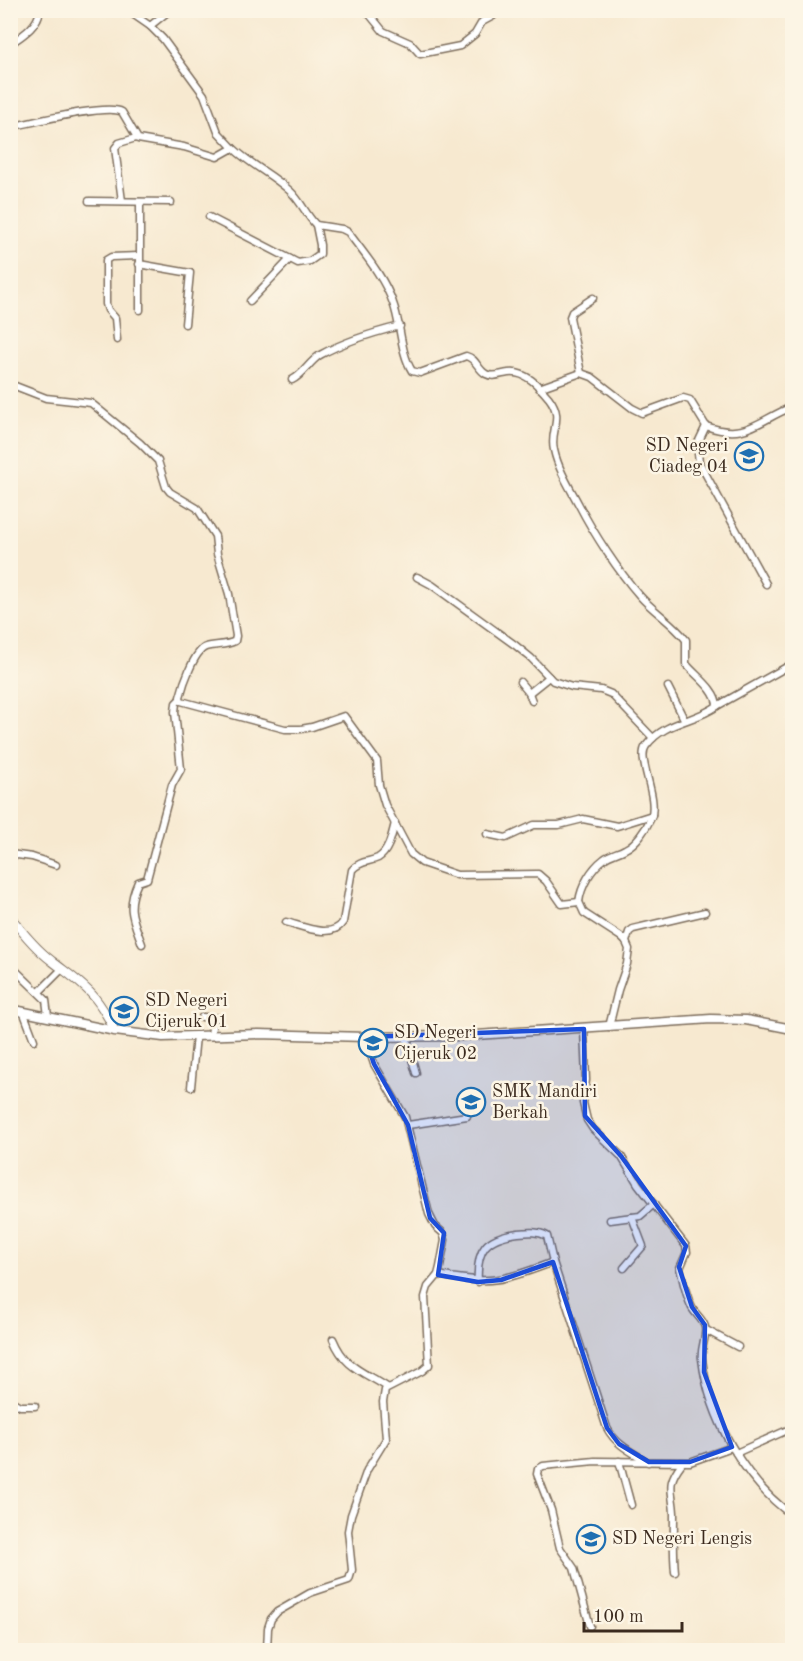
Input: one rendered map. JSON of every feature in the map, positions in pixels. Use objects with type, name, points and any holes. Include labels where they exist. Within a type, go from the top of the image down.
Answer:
[{"type":"main road","points":[[10,1009],[150,1036],[259,1034],[406,1037],[568,1030],[711,1019],[746,1020],[792,1029]]},
{"type":"street","points":[[10,44],[33,26],[40,10]]},
{"type":"street","points":[[127,10],[150,26],[163,39],[200,88],[210,107],[218,132],[251,164],[265,171],[290,190],[316,225],[320,254],[310,261],[298,263],[209,217]]},
{"type":"street","points":[[150,26],[170,10]]},
{"type":"street","points":[[366,10],[383,31],[411,44],[420,54],[460,46],[475,34],[482,22],[500,10]]},
{"type":"street","points":[[10,127],[111,108],[122,112],[136,138]]},
{"type":"street","points":[[122,201],[115,148],[119,143],[136,138],[184,147],[217,157],[234,148]]},
{"type":"street","points":[[89,201],[171,202]]},
{"type":"street","points":[[140,202],[140,310]]},
{"type":"street","points":[[316,225],[348,232],[384,283],[394,304],[408,363],[412,370],[420,372],[466,356],[476,361],[484,373],[525,375],[539,388],[555,409],[557,419],[554,453],[579,506],[634,588],[686,640],[686,664],[716,697],[717,706]]},
{"type":"street","points":[[117,340],[116,318],[108,310],[106,304],[106,260],[111,257],[139,256]]},
{"type":"street","points":[[250,301],[290,259]]},
{"type":"street","points":[[139,264],[190,273],[185,324]]},
{"type":"street","points":[[581,373],[570,317],[572,312],[593,298]]},
{"type":"street","points":[[292,380],[322,354],[360,336],[400,326]]},
{"type":"street","points":[[539,388],[581,373],[592,377],[642,413],[683,398],[690,400],[706,426],[722,430],[745,430],[792,407]]},
{"type":"street","points":[[10,384],[46,398],[81,401],[98,407],[152,455],[158,461],[166,487],[170,492],[197,508],[215,536],[217,554],[229,594],[235,641],[201,649],[182,686],[180,699],[176,703],[181,769],[172,785],[147,879],[138,882],[130,911],[142,944]]},
{"type":"street","points":[[706,426],[697,445],[699,462],[766,584]]},
{"type":"street","points":[[417,577],[432,585],[507,639],[556,682],[572,687],[607,691],[638,720],[653,738]]},
{"type":"street","points":[[626,942],[584,913],[579,902],[581,889],[598,864],[631,845],[652,815],[649,780],[642,758],[643,751],[653,738],[684,720],[704,714],[792,664]]},
{"type":"street","points":[[529,693],[549,677]]},
{"type":"street","points":[[520,682],[532,701]]},
{"type":"street","points":[[668,687],[684,720]]},
{"type":"street","points":[[180,699],[285,729],[312,727],[344,716],[377,761],[381,794],[411,854],[422,863],[457,875],[538,874],[546,881],[562,904],[579,902]]},
{"type":"street","points":[[487,834],[506,838],[534,825],[559,825],[583,819],[617,826],[652,815]]},
{"type":"street","points":[[286,922],[328,932],[340,927],[343,922],[352,870],[356,865],[381,856],[388,845],[395,823]]},
{"type":"street","points":[[10,854],[32,857],[56,865]]},
{"type":"street","points":[[609,1027],[629,958],[626,942],[629,933],[633,930],[705,912]]},
{"type":"street","points":[[10,916],[45,956],[96,999],[115,1031]]},
{"type":"street","points":[[10,965],[39,992],[47,1003],[48,1016]]},
{"type":"street","points":[[39,992],[62,969]]},
{"type":"street","points":[[23,1011],[34,1040]]},
{"type":"street","points":[[202,1017],[215,1018],[211,1036]]},
{"type":"street","points":[[584,1029],[586,1080],[583,1103],[587,1120],[593,1129],[621,1156],[651,1208],[684,1242],[687,1249],[680,1268],[688,1298],[706,1330],[701,1353],[714,1405],[734,1450],[752,1477],[768,1496],[792,1515]]},
{"type":"street","points":[[191,1087],[196,1036]]},
{"type":"street","points":[[267,1650],[268,1628],[277,1612],[310,1593],[346,1582],[351,1576],[350,1524],[367,1470],[386,1439],[383,1396],[387,1387],[429,1365],[425,1297],[428,1287],[438,1275],[445,1248],[445,1235],[430,1218],[408,1125],[402,1109],[374,1064],[365,1037]]},
{"type":"street","points":[[406,1037],[416,1073]]},
{"type":"street","points":[[408,1125],[467,1116]]},
{"type":"street","points":[[610,1220],[640,1216],[651,1208]]},
{"type":"street","points":[[624,1268],[643,1246],[632,1217]]},
{"type":"street","points":[[478,1282],[477,1267],[487,1243],[492,1239],[507,1234],[530,1232],[547,1236],[553,1262],[607,1428],[612,1438],[649,1462]]},
{"type":"street","points":[[438,1275],[478,1282],[514,1277],[553,1262]]},
{"type":"street","points":[[706,1330],[738,1347]]},
{"type":"street","points":[[333,1339],[340,1355],[347,1363],[387,1387]]},
{"type":"street","points":[[10,1400],[20,1406],[34,1406]]},
{"type":"street","points":[[590,1626],[574,1568],[560,1548],[551,1510],[537,1471],[543,1466],[594,1461],[690,1462],[734,1450],[792,1428]]},
{"type":"street","points":[[619,1461],[631,1505]]},
{"type":"street","points":[[675,1572],[672,1531],[674,1511],[670,1488],[676,1470],[682,1462]]},
{"type":"highlighted area","points":[[584,1029],[585,1116],[621,1156],[686,1246],[679,1267],[692,1307],[705,1325],[704,1372],[732,1447],[690,1462],[649,1462],[619,1444],[607,1428],[553,1262],[501,1280],[478,1282],[438,1275],[444,1233],[430,1218],[408,1125],[374,1064],[365,1037]]},
{"type":"place","name":"SD Negeri Ciadeg 04","points":[[749,456]]},
{"type":"place","name":"SD Negeri Cijeruk 01","points":[[124,1011]]},
{"type":"place","name":"SD Negeri Cijeruk 02","points":[[373,1043]]},
{"type":"place","name":"SMK Mandiri Berkah","points":[[471,1102]]},
{"type":"place","name":"SD Negeri Lengis","points":[[591,1539]]}]
